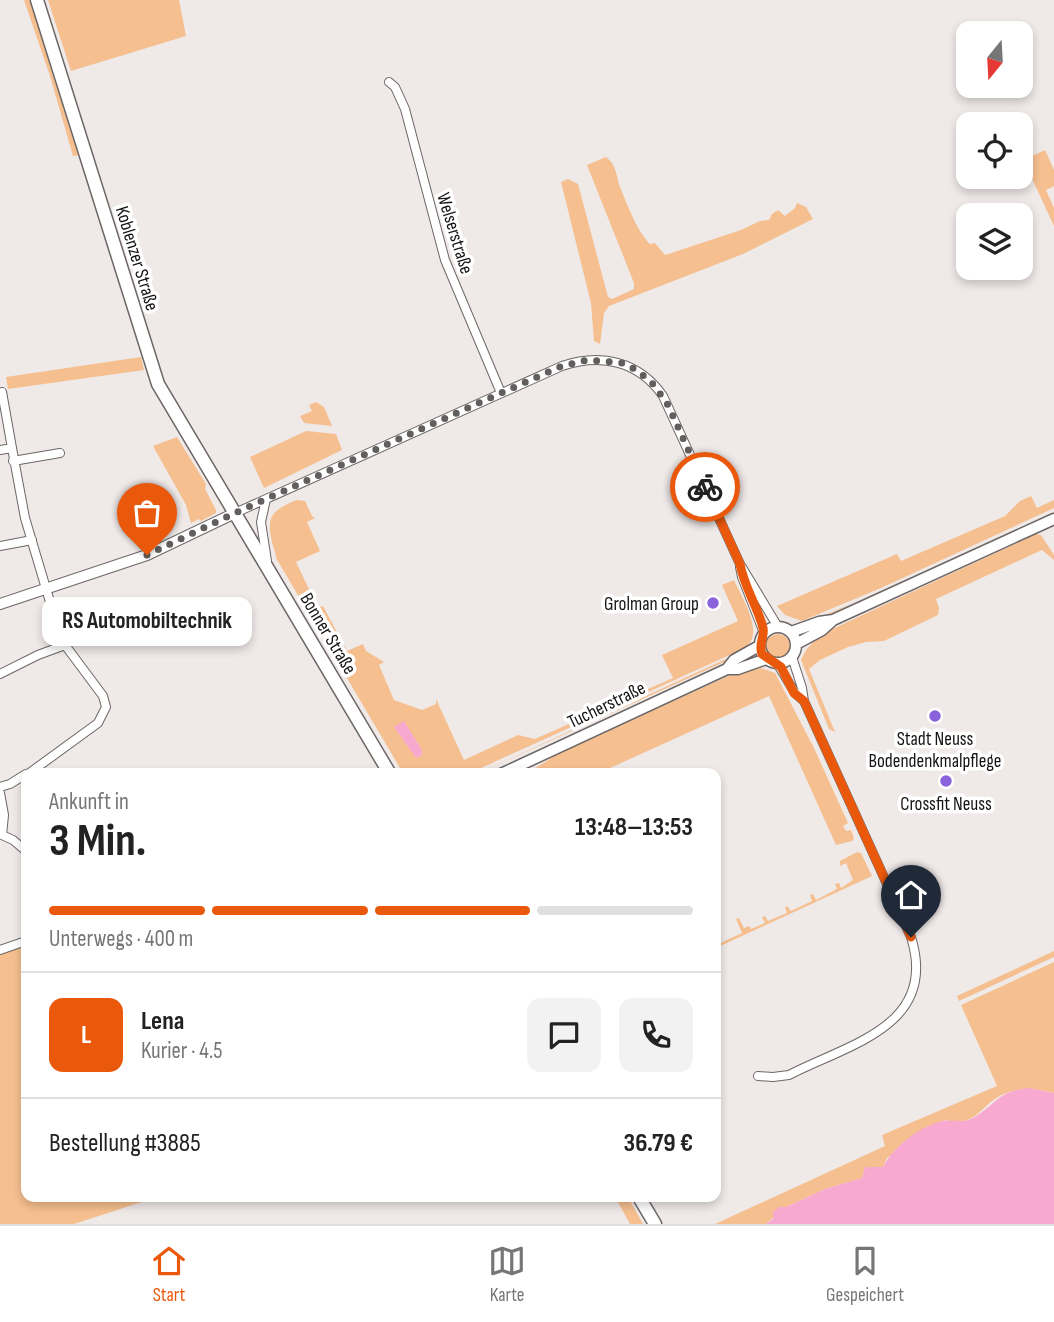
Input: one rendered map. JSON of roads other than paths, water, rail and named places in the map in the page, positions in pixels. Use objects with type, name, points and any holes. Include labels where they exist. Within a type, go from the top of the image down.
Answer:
[{"type":"main road","name":"Koblenzer Straße","points":[[37,0],[152,368],[166,399],[235,513]]},
{"type":"main road","name":"Bonner Straße","points":[[235,513],[386,768]]},
{"type":"main road","points":[[791,632],[796,644],[792,657],[783,663],[772,661],[759,646],[764,633],[778,627],[791,632],[833,620],[1054,519]]},
{"type":"main road","points":[[796,644],[822,630],[833,620]]},
{"type":"main road","name":"Tucherstraße","points":[[727,669],[734,660],[759,646]]},
{"type":"main road","name":"Tucherstraße","points":[[514,768],[727,669],[738,669],[759,660],[772,661]]},
{"type":"main road","points":[[642,1202],[655,1224]]},
{"type":"street","name":"Welserstraße","points":[[389,82],[395,87],[405,109],[445,260],[501,393]]},
{"type":"street","points":[[0,604],[147,555],[501,393],[579,361],[612,360],[638,371],[659,390],[740,564],[778,627]]},
{"type":"street","points":[[2,391],[13,461],[32,540],[65,645],[106,702],[105,713],[99,723],[35,768]]},
{"type":"street","points":[[0,450],[12,448]]},
{"type":"street","points":[[13,461],[60,453]]},
{"type":"street","points":[[266,499],[262,512],[262,533],[269,570]]},
{"type":"street","points":[[0,546],[32,540]]},
{"type":"street","points":[[740,564],[742,577],[764,633]]},
{"type":"street","points":[[0,674],[65,645]]},
{"type":"street","points":[[758,1076],[789,1075],[884,1029],[906,1005],[916,974],[911,937],[804,701],[803,688],[792,657]]},
{"type":"street","points":[[772,661],[794,693],[804,701]]},
{"type":"street","points":[[21,778],[0,790],[4,814],[1,839],[13,840],[21,847]]},
{"type":"street","points":[[0,950],[21,943]]},
{"type":"place","name":"RS Automobiltechnik","points":[[147,555]]},
{"type":"place","name":"Grolman Group","points":[[713,603]]},
{"type":"place","name":"Stadt Neuss Bodendenkmalpflege","points":[[935,716]]},
{"type":"place","name":"Crossfit Neuss","points":[[946,781]]}]
